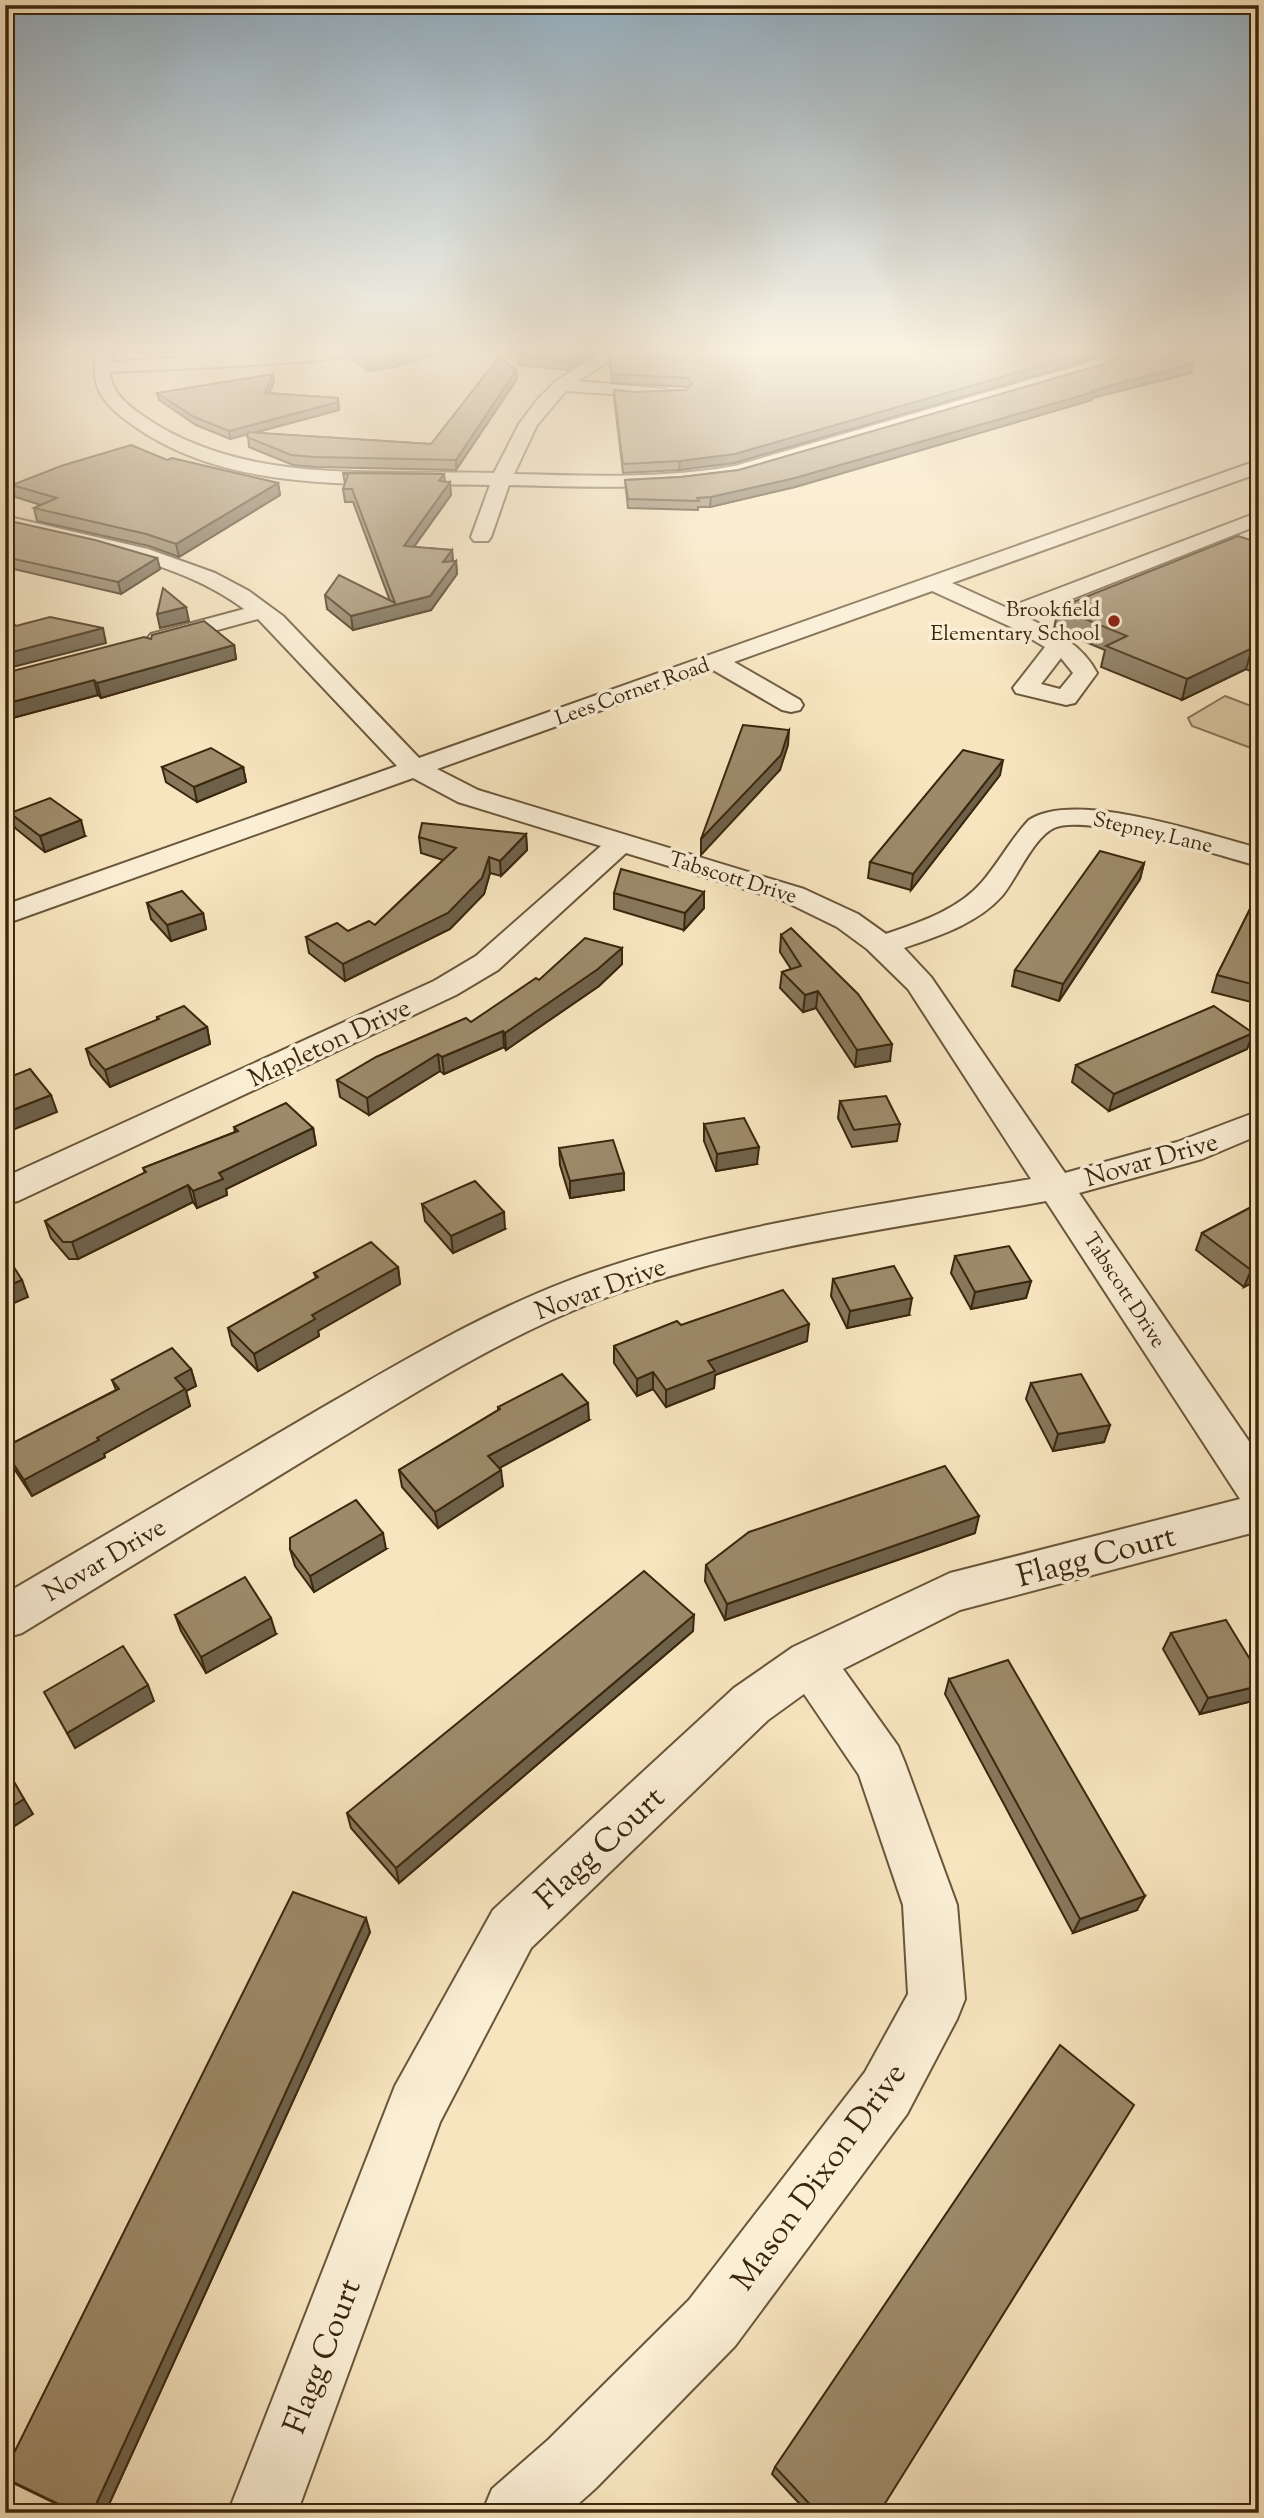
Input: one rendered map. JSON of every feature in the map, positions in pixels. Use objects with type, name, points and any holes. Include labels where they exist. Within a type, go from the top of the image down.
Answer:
[{"type":"street","points":[[245,465],[314,473],[648,482],[713,476],[753,465]]},
{"type":"street","points":[[481,537],[507,465]]},
{"type":"street","name":"Lees Corner Road","points":[[5,915],[1259,466]]},
{"type":"street","points":[[1158,502],[1184,511]]},
{"type":"street","points":[[1005,617],[1259,518]]},
{"type":"street","points":[[1204,519],[1259,538]]},
{"type":"street","name":"Tabscott Drive","points":[[5,522],[140,554],[178,567],[241,596],[263,611],[414,768],[468,796],[794,895],[834,912],[884,945],[920,984],[1259,1492]]},
{"type":"street","points":[[933,583],[1059,645]]},
{"type":"street","points":[[135,645],[263,611]]},
{"type":"street","points":[[715,661],[791,705]]},
{"type":"street","name":"Stepney Lane","points":[[884,945],[945,921],[972,907],[991,890],[1039,825],[1056,818],[1084,815],[1099,817],[1259,857]]},
{"type":"street","name":"Mapleton Drive","points":[[5,1192],[445,988],[487,963],[621,843]]},
{"type":"street","name":"Novar Drive","points":[[5,1618],[423,1368],[512,1321],[580,1292],[671,1261],[740,1243],[1057,1187],[1189,1152],[1259,1122]]},
{"type":"street","name":"Flagg Court","points":[[262,2513],[416,2107],[512,1928],[751,1704],[810,1662],[950,1593],[1259,1513]]},
{"type":"street","name":"Mason Dixon Drive","points":[[516,2513],[572,2464],[712,2323],[886,2093],[937,1998],[930,1905],[880,1763],[810,1662]]},
{"type":"shaded area","points":[[1225,696],[1259,709],[1259,751],[1192,726],[1188,718]]},
{"type":"building","points":[[200,465],[278,483],[176,544],[146,534],[34,508],[57,498],[12,485],[61,466]]},
{"type":"building","points":[[758,465],[842,465],[795,478],[697,498],[699,501],[628,499],[625,480],[739,470]]},
{"type":"building","points":[[343,473],[444,474],[439,481],[450,482],[404,546],[452,550],[443,562],[456,561],[430,596],[351,616],[325,595],[339,575],[395,603],[352,489],[343,489],[348,475]]},
{"type":"building","points":[[10,521],[95,540],[157,558],[118,582],[5,557],[5,524]]},
{"type":"building","points":[[1238,536],[1259,543],[1259,651],[1252,648],[1187,679],[1106,646],[1127,636],[1058,608]]},
{"type":"building","points":[[163,588],[186,607],[157,614]]},
{"type":"building","points":[[50,617],[103,628],[5,654],[5,624],[12,622],[16,626]]},
{"type":"building","points":[[204,621],[234,645],[97,683],[94,680],[5,704],[5,673],[144,637],[151,639],[152,635]]},
{"type":"building","points":[[743,725],[789,730],[781,755],[701,839]]},
{"type":"building","points":[[211,748],[243,767],[194,787],[162,767]]},
{"type":"building","points":[[963,750],[1003,760],[913,874],[870,862]]},
{"type":"building","points":[[50,798],[81,820],[40,836],[10,813]]},
{"type":"building","points":[[422,823],[526,834],[500,861],[489,857],[482,878],[448,913],[343,964],[306,937],[337,923],[348,931],[369,921],[375,925],[456,848],[419,837]]},
{"type":"building","points":[[1100,851],[1144,863],[1063,984],[1015,970]]},
{"type":"building","points":[[621,869],[704,892],[685,913],[614,893]]},
{"type":"building","points":[[182,891],[203,913],[167,925],[147,903]]},
{"type":"building","points":[[1259,891],[1259,986],[1217,975]]},
{"type":"building","points":[[791,928],[858,994],[892,1044],[857,1050],[818,991],[805,995],[782,972],[801,966],[781,935]]},
{"type":"building","points":[[585,938],[622,948],[598,969],[505,1033],[503,1031],[442,1057],[438,1054],[367,1098],[337,1080],[376,1057],[466,1018],[471,1022],[536,978],[539,980]]},
{"type":"building","points":[[184,1006],[207,1027],[105,1070],[86,1049],[159,1019],[157,1017]]},
{"type":"building","points":[[1214,1006],[1253,1033],[1114,1094],[1076,1065]]},
{"type":"building","points":[[30,1069],[51,1095],[5,1113],[5,1079]]},
{"type":"building","points":[[886,1096],[900,1124],[854,1130],[840,1101]]},
{"type":"building","points":[[286,1103],[313,1128],[219,1173],[223,1179],[193,1191],[188,1185],[72,1242],[63,1242],[45,1221],[146,1172],[143,1168],[238,1131],[234,1127]]},
{"type":"building","points":[[744,1118],[759,1147],[717,1154],[704,1124]]},
{"type":"building","points":[[613,1140],[624,1173],[570,1181],[559,1148]]},
{"type":"building","points":[[475,1181],[504,1212],[451,1236],[422,1204]]},
{"type":"building","points":[[1259,1203],[1259,1266],[1251,1270],[1202,1233]]},
{"type":"building","points":[[371,1242],[398,1267],[312,1315],[315,1319],[254,1354],[228,1328],[318,1277],[314,1273]]},
{"type":"building","points":[[1009,1246],[1031,1281],[975,1292],[955,1256]]},
{"type":"building","points":[[5,1253],[22,1280],[5,1287]]},
{"type":"building","points":[[894,1266],[912,1298],[850,1311],[833,1279]]},
{"type":"building","points":[[783,1290],[809,1324],[708,1361],[715,1371],[666,1390],[653,1372],[637,1379],[614,1346],[677,1321],[681,1325]]},
{"type":"building","points":[[172,1348],[191,1369],[175,1378],[185,1389],[24,1480],[5,1447],[119,1389],[112,1380]]},
{"type":"building","points":[[562,1374],[588,1403],[488,1456],[501,1470],[435,1512],[399,1470],[500,1409],[498,1407]]},
{"type":"building","points":[[1081,1374],[1110,1425],[1058,1434],[1031,1383]]},
{"type":"building","points":[[945,1466],[979,1516],[727,1604],[706,1565],[749,1532]]},
{"type":"building","points":[[356,1500],[383,1533],[310,1576],[290,1549],[290,1538]]},
{"type":"building","points":[[644,1571],[694,1615],[396,1868],[347,1813]]},
{"type":"building","points":[[245,1577],[271,1618],[201,1657],[175,1615]]},
{"type":"building","points":[[1226,1620],[1259,1674],[1259,1686],[1208,1698],[1171,1633]]},
{"type":"building","points":[[123,1646],[148,1685],[67,1733],[44,1692]]},
{"type":"building","points":[[1008,1660],[1145,1896],[1080,1919],[949,1679]]},
{"type":"building","points":[[5,1766],[24,1799],[5,1811]]},
{"type":"building","points":[[293,1892],[366,1918],[92,2513],[77,2513],[5,2478],[5,2471]]},
{"type":"building","points":[[1060,2045],[1134,2105],[879,2513],[818,2513],[775,2467]]},
{"type":"place","name":"Brookfield Elementary School","points":[[1114,621]]}]
